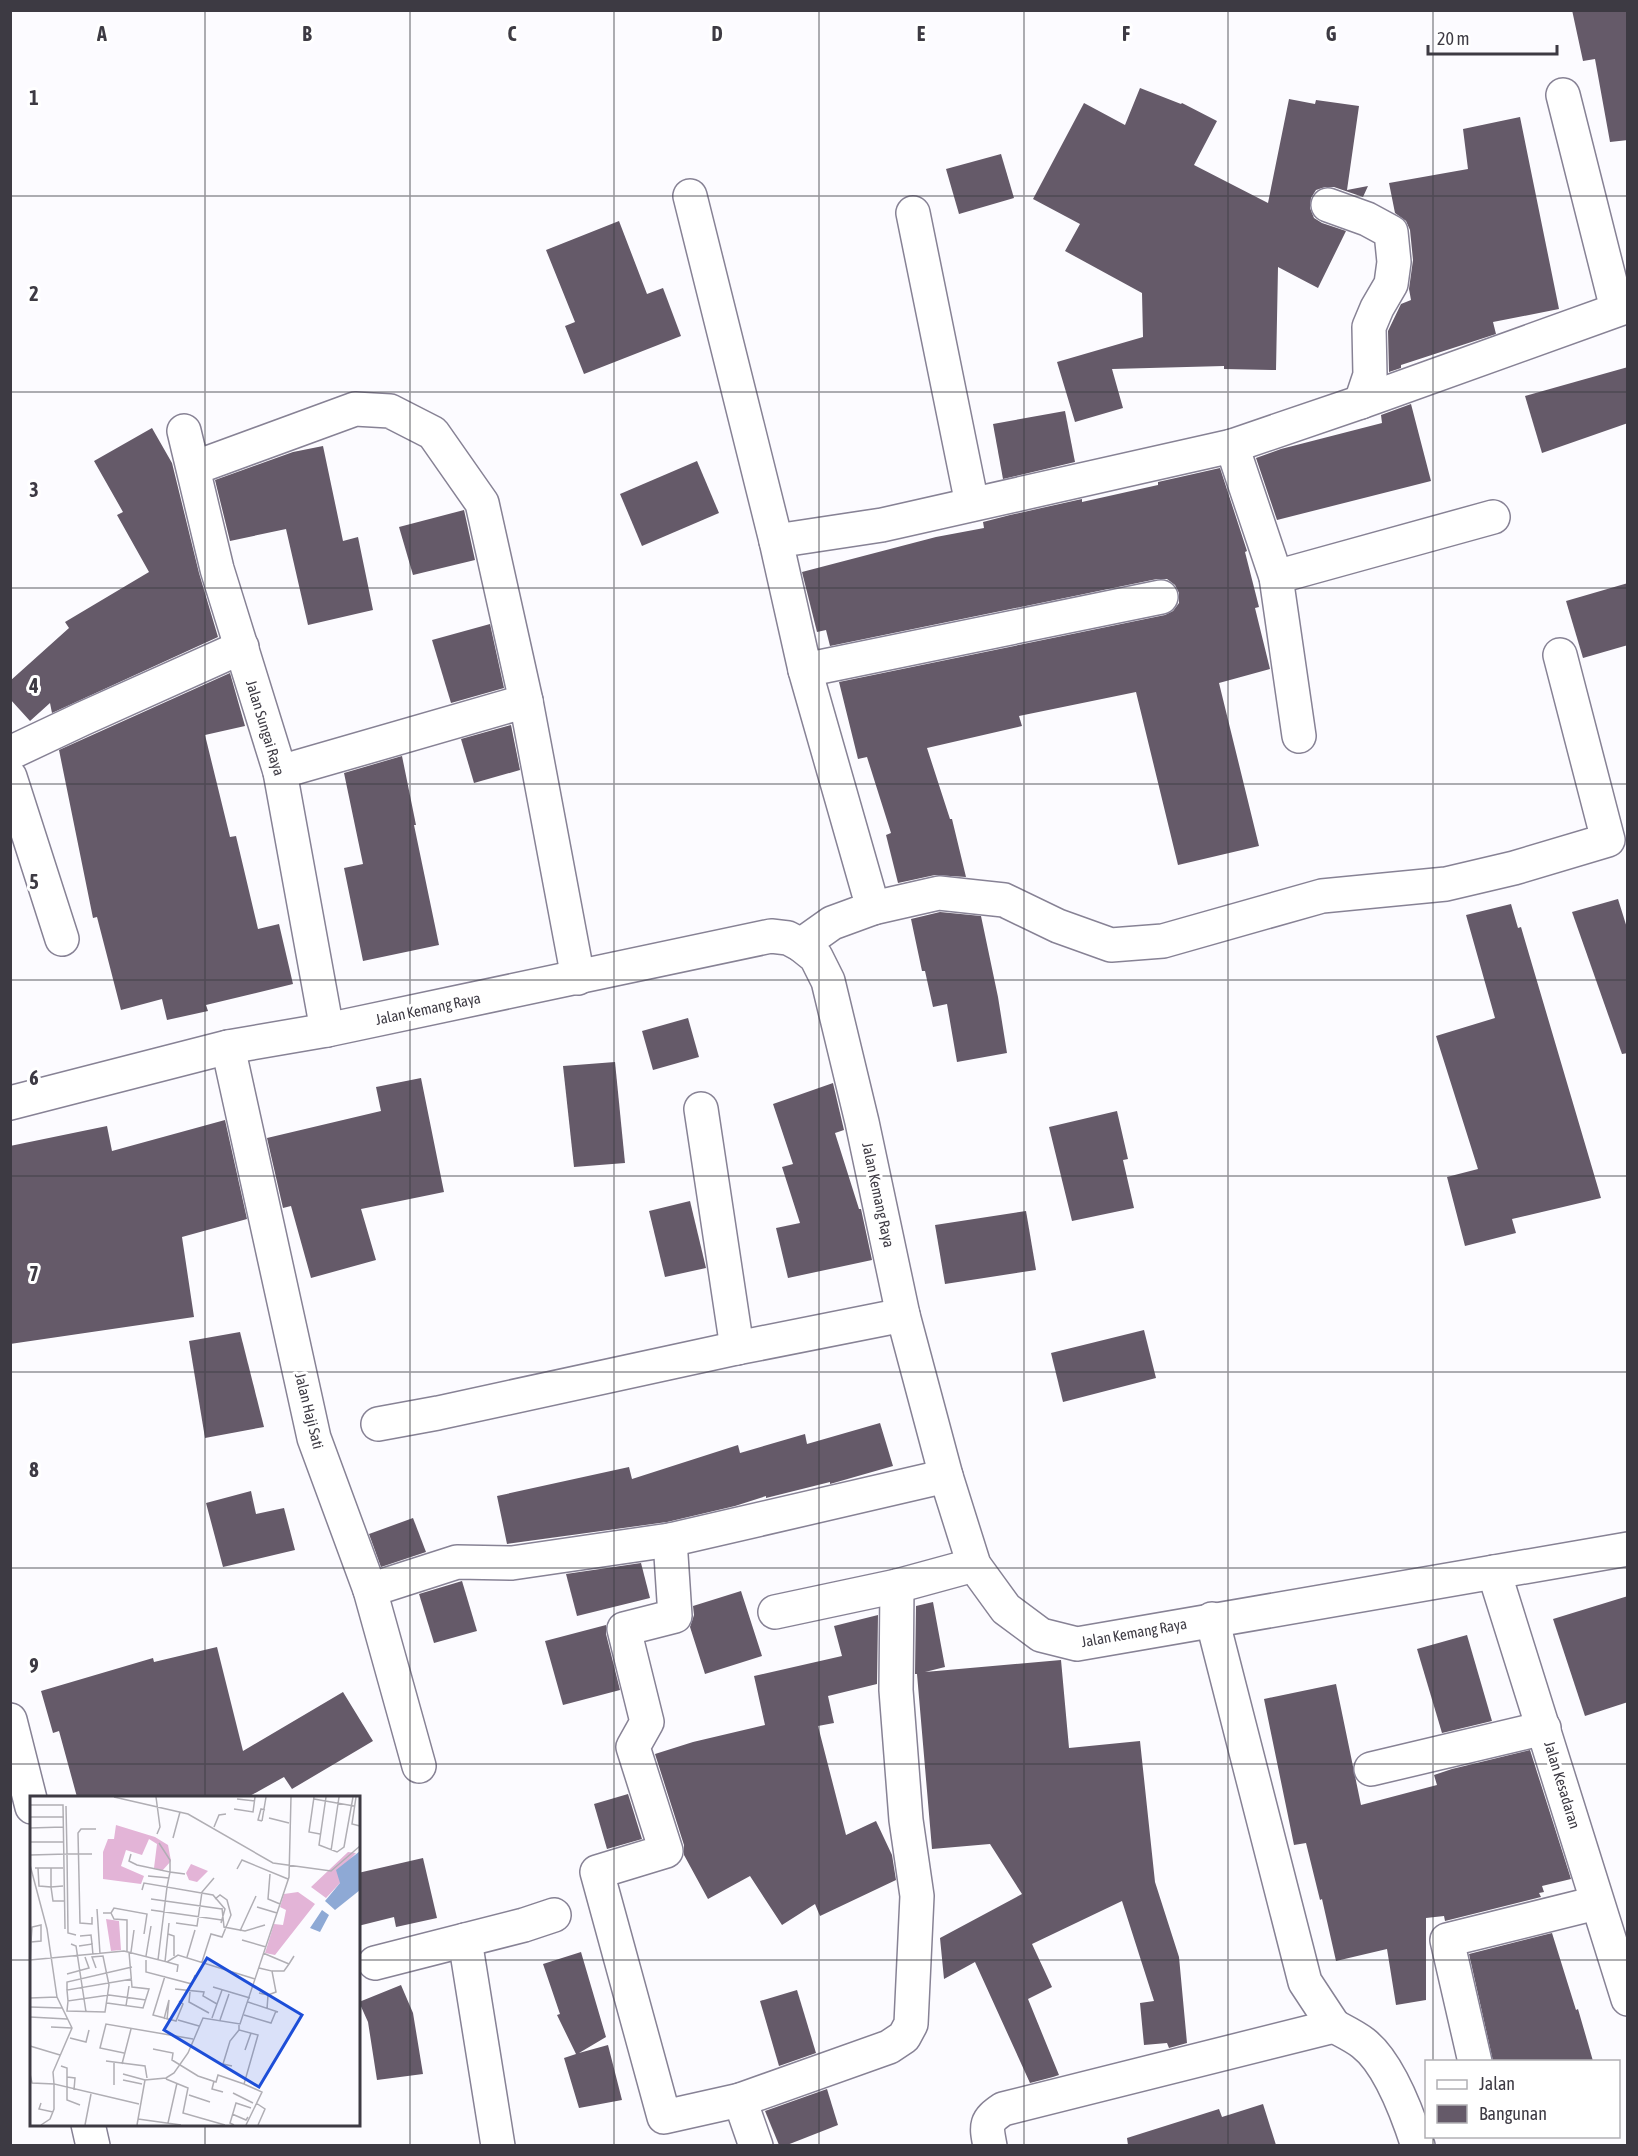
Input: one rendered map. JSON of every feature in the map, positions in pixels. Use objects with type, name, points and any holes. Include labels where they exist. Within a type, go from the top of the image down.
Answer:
[{"type":"street","points":[[776,541],[882,525],[1232,446],[1361,402],[1622,307],[1563,95]]},
{"type":"street","points":[[690,196],[776,541],[805,670],[873,908]]},
{"type":"street","points":[[1328,205],[1366,219],[1391,232],[1394,262],[1391,284],[1369,327],[1370,375],[1361,402]]},
{"type":"street","points":[[913,213],[972,504]]},
{"type":"street","points":[[194,468],[355,410],[390,411],[433,433],[482,503],[526,701],[578,978]]},
{"type":"street","name":"Jalan Sungai Raya","points":[[184,431],[217,569],[280,772],[327,1030]]},
{"type":"street","points":[[1232,446],[1276,577],[1299,736]]},
{"type":"street","points":[[1276,577],[1493,517]]},
{"type":"street","points":[[805,670],[1161,597]]},
{"type":"street","points":[[10,753],[242,647]]},
{"type":"street","points":[[801,945],[832,923],[873,908],[939,894],[1004,900],[1058,926],[1111,945],[1163,941],[1322,897],[1446,884],[1514,868],[1608,840],[1560,655]]},
{"type":"street","points":[[280,772],[526,701]]},
{"type":"street","points":[[10,777],[62,939]]},
{"type":"street","name":"Jalan Kemang Raya","points":[[10,1102],[228,1047],[327,1030],[771,936],[788,938],[816,957],[828,981],[862,1122],[903,1316],[946,1476],[974,1565],[1006,1609],[1041,1635],[1077,1644],[1628,1549]]},
{"type":"street","name":"Jalan Haji Sati","points":[[228,1047],[314,1438],[370,1590],[419,1766]]},
{"type":"street","points":[[701,1109],[737,1348]]},
{"type":"street","points":[[378,1424],[737,1348],[903,1316]]},
{"type":"street","points":[[370,1590],[458,1562],[513,1563],[670,1540],[946,1476]]},
{"type":"street","points":[[670,1540],[675,1616],[624,1629],[647,1722],[633,1747],[666,1851],[597,1872],[664,2117],[740,2100],[889,2047],[904,2037],[911,2024],[917,1896],[906,1820],[896,1690],[897,1586]]},
{"type":"street","points":[[775,1612],[897,1586],[974,1565]]},
{"type":"street","name":"Jalan Kesadaran","points":[[1494,1572],[1628,1999]]},
{"type":"street","points":[[1212,1619],[1305,1982],[1334,2026],[1364,2043],[1385,2069],[1409,2119],[1418,2145]]},
{"type":"street","points":[[10,1720],[30,1799]]},
{"type":"street","points":[[1371,1769],[1544,1728]]},
{"type":"street","points":[[1475,2060],[1447,1940],[1596,1903]]},
{"type":"street","points":[[375,1963],[524,1925],[554,1915]]},
{"type":"street","points":[[465,1940],[498,2145]]},
{"type":"street","points":[[990,2145],[986,2126],[991,2117],[1003,2109],[1334,2026]]},
{"type":"street","points":[[740,2100],[756,2145]]},
{"type":"street","points":[[88,2126],[93,2145]]},
{"type":"building","points":[[1572,10],[1628,10],[1628,140],[1610,142],[1595,59],[1583,61]]},
{"type":"building","points":[[1140,88],[1182,103],[1217,121],[1194,165],[1268,203],[1289,99],[1315,104],[1316,100],[1359,106],[1347,190],[1368,186],[1363,197],[1334,187],[1325,187],[1316,190],[1311,198],[1310,208],[1314,218],[1346,231],[1318,288],[1278,267],[1276,370],[1224,369],[1224,366],[1112,369],[1123,408],[1075,422],[1057,362],[1143,337],[1142,293],[1065,251],[1080,224],[1033,199],[1084,103],[1125,125]]},
{"type":"building","points":[[1520,117],[1559,309],[1493,322],[1496,334],[1401,365],[1401,368],[1389,372],[1388,331],[1401,304],[1411,300],[1409,289],[1413,260],[1410,230],[1406,221],[1395,213],[1389,183],[1468,169],[1463,129]]},
{"type":"building","points":[[1001,154],[1014,198],[959,214],[946,169]]},
{"type":"building","points":[[619,221],[647,294],[663,288],[681,336],[584,374],[565,326],[575,322],[546,250]]},
{"type":"building","points":[[1628,367],[1628,423],[1542,453],[1525,396]]},
{"type":"building","points":[[1411,404],[1431,481],[1277,520],[1256,458],[1281,449],[1382,423],[1381,415]]},
{"type":"building","points":[[1065,411],[1075,462],[1003,479],[993,424]]},
{"type":"building","points":[[152,428],[172,463],[199,573],[218,637],[52,713],[50,703],[30,721],[10,699],[10,681],[69,628],[65,622],[149,572],[117,515],[123,512],[94,461]]},
{"type":"building","points":[[323,446],[343,541],[358,537],[373,610],[308,625],[286,529],[230,541],[215,480],[293,452]]},
{"type":"building","points":[[697,461],[719,513],[642,546],[620,494]]},
{"type":"building","points":[[1220,468],[1247,551],[1245,552],[1259,607],[1255,608],[1270,669],[1219,683],[1259,846],[1178,865],[1136,692],[1019,716],[1022,726],[927,748],[950,819],[952,819],[966,877],[935,875],[898,883],[886,835],[891,833],[867,757],[858,759],[839,682],[1165,615],[1173,611],[1179,603],[1179,593],[1175,585],[1167,579],[1157,579],[830,646],[826,630],[817,632],[802,572],[936,537],[984,528],[983,522],[1010,515],[1158,485],[1158,482]]},
{"type":"building","points":[[464,510],[475,560],[413,575],[399,527]]},
{"type":"building","points":[[1628,583],[1628,645],[1583,658],[1566,601]]},
{"type":"building","points":[[490,624],[504,688],[451,703],[432,640]]},
{"type":"building","points":[[230,673],[245,726],[205,735],[230,837],[236,836],[258,929],[279,924],[293,984],[206,1005],[208,1011],[167,1020],[162,999],[121,1010],[97,917],[93,918],[59,750]]},
{"type":"building","points":[[511,725],[520,770],[474,783],[461,739]]},
{"type":"building","points":[[402,756],[439,945],[363,961],[344,868],[363,864],[344,773]]},
{"type":"building","points":[[1618,899],[1628,931],[1628,1053],[1622,1054],[1572,912]]},
{"type":"building","points":[[1511,904],[1518,928],[1521,927],[1601,1198],[1512,1219],[1516,1233],[1465,1246],[1447,1177],[1478,1169],[1436,1036],[1495,1018],[1466,915]]},
{"type":"building","points":[[940,912],[981,916],[1007,1053],[957,1062],[947,1004],[933,1007],[925,971],[922,971],[911,919]]},
{"type":"building","points":[[688,1018],[699,1057],[653,1070],[642,1031]]},
{"type":"building","points":[[615,1062],[625,1163],[574,1167],[563,1066]]},
{"type":"building","points":[[421,1078],[444,1192],[361,1209],[376,1260],[311,1278],[291,1206],[283,1208],[267,1138],[381,1111],[376,1087]]},
{"type":"building","points":[[833,1083],[844,1130],[835,1133],[859,1209],[861,1209],[872,1260],[788,1278],[776,1228],[800,1223],[782,1167],[793,1164],[773,1104]]},
{"type":"building","points":[[1117,1111],[1128,1159],[1123,1160],[1134,1208],[1072,1221],[1049,1127]]},
{"type":"building","points":[[225,1120],[247,1219],[182,1237],[194,1317],[10,1344],[10,1146],[107,1126],[112,1151]]},
{"type":"building","points":[[690,1201],[706,1268],[665,1277],[649,1211]]},
{"type":"building","points":[[1026,1211],[1036,1270],[945,1284],[935,1225]]},
{"type":"building","points":[[1144,1330],[1156,1378],[1063,1402],[1051,1353]]},
{"type":"building","points":[[240,1332],[264,1427],[205,1438],[189,1341]]},
{"type":"building","points":[[880,1423],[893,1466],[830,1484],[830,1482],[766,1498],[766,1496],[667,1522],[507,1544],[497,1496],[629,1467],[632,1479],[738,1445],[740,1453],[805,1434],[807,1444]]},
{"type":"building","points":[[251,1491],[256,1514],[284,1508],[295,1550],[223,1567],[206,1503]]},
{"type":"building","points":[[413,1518],[426,1552],[381,1567],[369,1534]]},
{"type":"building","points":[[641,1563],[650,1598],[577,1616],[566,1574]]},
{"type":"building","points":[[462,1581],[477,1631],[434,1643],[419,1594]]},
{"type":"building","points":[[741,1591],[762,1656],[705,1674],[690,1627],[694,1615],[693,1606]]},
{"type":"building","points":[[1628,1596],[1628,1702],[1585,1716],[1553,1619]]},
{"type":"building","points":[[933,1602],[945,1667],[925,1672],[1061,1660],[1069,1748],[1140,1741],[1155,1882],[1179,1957],[1187,2043],[1169,2048],[1167,2043],[1144,2045],[1140,2003],[1154,2001],[1122,1901],[1032,1944],[1052,1987],[1028,1999],[1059,2075],[1030,2083],[975,1962],[944,1979],[940,1938],[1022,1894],[990,1844],[932,1849],[917,1674],[915,1674],[916,1606]]},
{"type":"building","points":[[878,1615],[877,1684],[828,1696],[834,1723],[818,1726],[846,1835],[876,1821],[892,1855],[896,1880],[820,1916],[815,1904],[782,1925],[750,1876],[708,1899],[684,1855],[684,1845],[655,1754],[693,1742],[765,1725],[754,1676],[842,1656],[834,1626]]},
{"type":"building","points":[[606,1625],[606,1634],[620,1690],[563,1705],[545,1641]]},
{"type":"building","points":[[1467,1635],[1492,1721],[1442,1733],[1417,1649]]},
{"type":"building","points":[[217,1647],[243,1751],[343,1692],[373,1741],[292,1789],[284,1777],[250,1796],[77,1796],[59,1731],[53,1733],[41,1691],[153,1658],[154,1662]]},
{"type":"building","points":[[1336,1684],[1361,1805],[1437,1785],[1434,1775],[1452,1769],[1530,1750],[1571,1879],[1542,1886],[1544,1892],[1539,1893],[1541,1897],[1445,1921],[1444,1916],[1426,1918],[1426,2000],[1396,2005],[1387,1949],[1336,1961],[1306,1843],[1294,1845],[1264,1699]]},
{"type":"building","points":[[628,1794],[642,1839],[607,1849],[594,1804]]},
{"type":"building","points":[[423,1858],[437,1918],[396,1927],[394,1917],[360,1926],[360,1873]]},
{"type":"building","points":[[1552,1933],[1593,2060],[1493,2060],[1469,1954]]},
{"type":"building","points":[[581,1952],[606,2037],[579,2053],[608,2045],[622,2100],[579,2108],[564,2058],[576,2054],[557,2015],[560,2014],[543,1964]]},
{"type":"building","points":[[401,1985],[413,2013],[423,2074],[377,2080],[368,2022],[360,2002]]},
{"type":"building","points":[[797,1990],[816,2053],[779,2066],[760,2001]]},
{"type":"building","points":[[827,2089],[838,2125],[787,2145],[779,2145],[765,2111]]},
{"type":"building","points":[[1263,2104],[1276,2145],[1128,2145],[1127,2138],[1219,2109],[1222,2117]]}]
